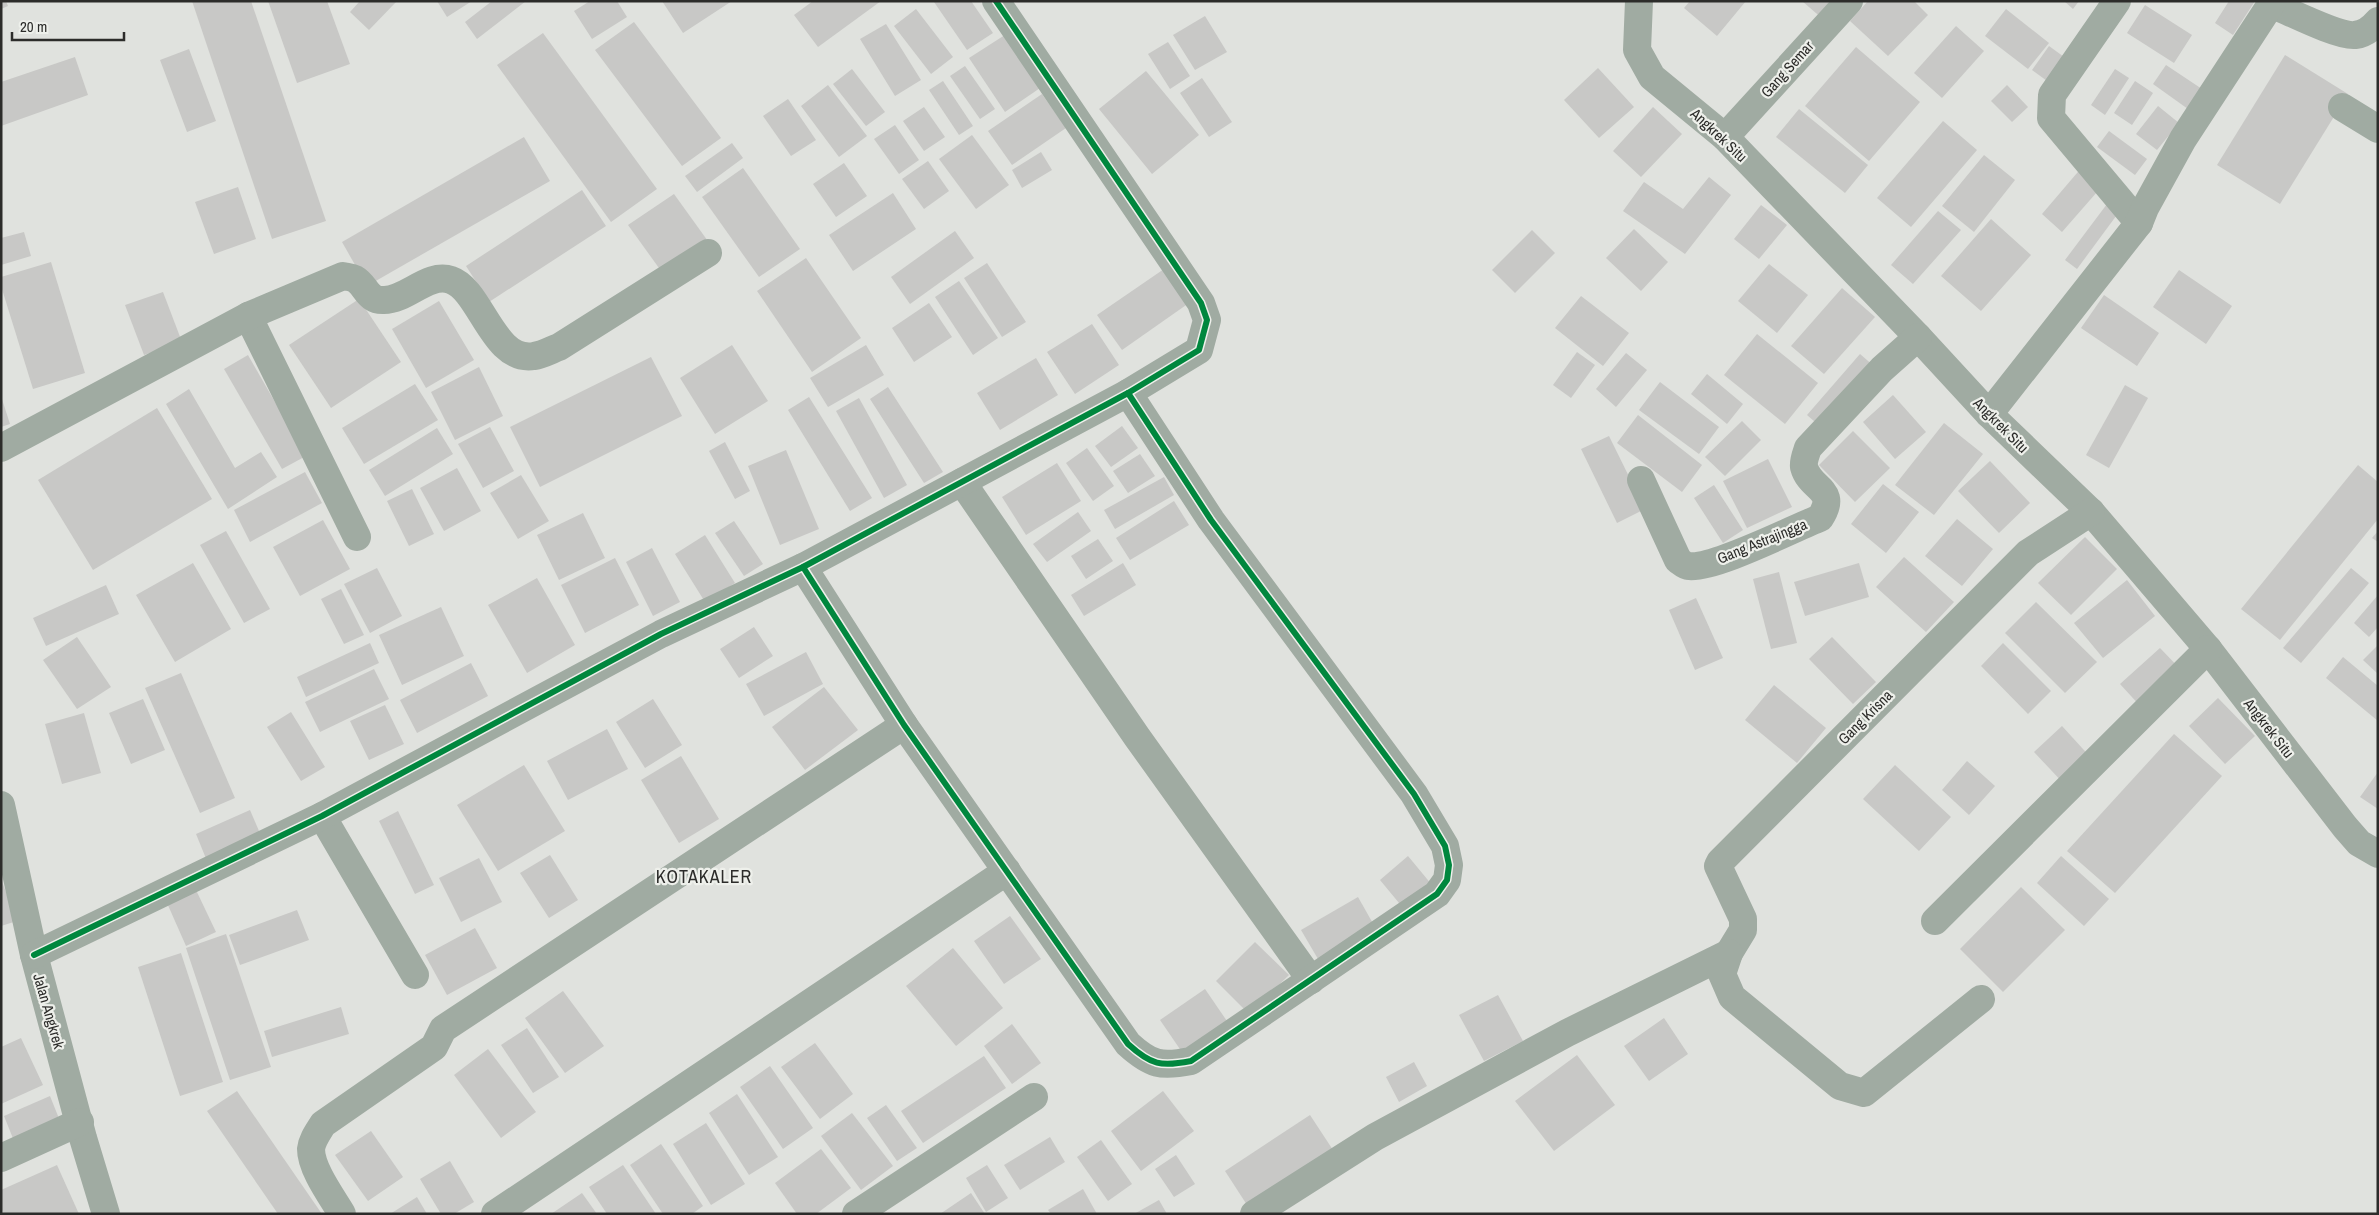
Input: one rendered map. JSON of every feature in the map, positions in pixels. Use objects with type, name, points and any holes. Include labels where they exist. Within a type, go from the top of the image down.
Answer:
[{"type":"street","points":[[34,955],[322,816],[661,634],[803,567],[1128,393],[1199,350],[1207,320],[1201,302],[996,1]]},
{"type":"street","name":"Angkrek Situ","points":[[1639,1],[1637,50],[1652,77],[1725,138],[1918,336],[1989,414],[2091,512],[2208,649],[2345,827],[2359,843],[2378,854]]},
{"type":"street","name":"Gang Semar","points":[[1725,138],[1848,1]]},
{"type":"street","points":[[2117,1],[2052,95],[2051,118],[2139,223]]},
{"type":"street","points":[[1989,414],[2139,223],[2145,208],[2183,139],[2272,2],[2330,29],[2355,35],[2371,29],[2378,21]]},
{"type":"street","points":[[2342,107],[2378,129]]},
{"type":"street","points":[[1,448],[248,316],[343,276],[355,279],[370,296],[384,300],[398,297],[437,279],[449,279],[461,284],[489,328],[512,352],[524,356],[534,356],[559,347],[708,252]]},
{"type":"street","points":[[248,316],[357,537]]},
{"type":"street","name":"Gang Astrajingga","points":[[1641,480],[1678,560],[1687,566],[1700,565],[1744,551],[1820,518],[1827,507],[1827,499],[1804,468],[1804,460],[1808,448],[1882,369],[1918,336]]},
{"type":"street","points":[[803,567],[904,725],[1128,1044],[1148,1060],[1168,1066],[1191,1061],[1437,894],[1447,880],[1449,865],[1445,846],[1414,794],[1211,520],[1128,393]]},
{"type":"street","points":[[962,482],[1137,737],[1311,980]]},
{"type":"street","name":"Gang Krisna","points":[[1729,953],[1743,930],[1743,919],[1718,866],[1720,862],[2028,553],[2091,512]]},
{"type":"street","points":[[1935,921],[2208,649]]},
{"type":"street","points":[[342,1214],[324,1185],[313,1159],[311,1148],[323,1124],[434,1047],[443,1028],[904,725]]},
{"type":"street","name":"Jalan Angkrek","points":[[1,805],[34,955],[106,1214]]},
{"type":"street","points":[[322,816],[415,975]]},
{"type":"street","points":[[495,1214],[1007,871]]},
{"type":"street","points":[[1729,953],[1722,974],[1732,997],[1840,1086],[1864,1093],[1981,999]]},
{"type":"street","points":[[1271,1209],[1375,1137],[1567,1033],[1729,953]]},
{"type":"street","points":[[856,1214],[1034,1097]]},
{"type":"street","points":[[1,1158],[80,1122]]},
{"type":"building","points":[[1,1],[6,1],[8,6],[1,9]]},
{"type":"building","points":[[192,1],[251,1],[326,221],[272,239]]},
{"type":"building","points":[[268,1],[327,1],[350,64],[297,83]]},
{"type":"building","points":[[360,1],[397,1],[369,30],[350,12]]},
{"type":"building","points":[[437,1],[472,1],[447,17]]},
{"type":"building","points":[[492,1],[526,1],[477,39],[465,22]]},
{"type":"building","points":[[590,1],[617,1],[627,17],[592,39],[574,11]]},
{"type":"building","points":[[662,1],[732,1],[683,33]]},
{"type":"building","points":[[813,1],[881,1],[818,47],[794,15]]},
{"type":"building","points":[[971,1],[993,33],[967,50],[934,2]]},
{"type":"building","points":[[1690,1],[1746,1],[1717,36],[1684,8]]},
{"type":"building","points":[[1802,1],[1841,1],[1824,20]]},
{"type":"building","points":[[1868,1],[1914,1],[1928,15],[1888,56],[1850,21]]},
{"type":"building","points":[[2064,1],[2079,1],[2073,9]]},
{"type":"building","points":[[2229,1],[2255,1],[2233,35],[2215,23]]},
{"type":"building","points":[[2145,5],[2192,35],[2174,63],[2127,33]]},
{"type":"building","points":[[916,9],[953,57],[931,74],[894,26]]},
{"type":"building","points":[[2006,9],[2049,43],[2028,69],[1985,36]]},
{"type":"building","points":[[1205,16],[1227,52],[1195,70],[1173,35]]},
{"type":"building","points":[[634,22],[721,138],[682,166],[595,50]]},
{"type":"building","points":[[886,24],[921,80],[895,96],[860,39]]},
{"type":"building","points":[[1956,26],[1984,51],[1942,98],[1914,73]]},
{"type":"building","points":[[543,33],[657,189],[611,222],[497,65]]},
{"type":"building","points":[[1008,33],[1043,86],[1005,112],[969,58]]},
{"type":"building","points":[[1168,42],[1190,76],[1170,89],[1148,54]]},
{"type":"building","points":[[2049,46],[2071,62],[2054,86],[2032,70]]},
{"type":"building","points":[[1856,47],[1920,102],[1869,161],[1805,106]]},
{"type":"building","points":[[189,49],[216,121],[187,132],[160,60]]},
{"type":"building","points":[[2285,55],[2348,94],[2280,204],[2217,165]]},
{"type":"building","points":[[75,57],[88,95],[1,126],[1,82]]},
{"type":"building","points":[[2166,65],[2202,89],[2188,109],[2153,84]]},
{"type":"building","points":[[965,66],[995,109],[980,119],[950,76]]},
{"type":"building","points":[[1598,68],[1634,107],[1599,138],[1564,100]]},
{"type":"building","points":[[852,69],[885,112],[866,126],[833,84]]},
{"type":"building","points":[[2115,69],[2129,78],[2105,115],[2091,105]]},
{"type":"building","points":[[1146,71],[1199,135],[1152,174],[1099,109]]},
{"type":"building","points":[[1202,78],[1232,122],[1209,137],[1180,93]]},
{"type":"building","points":[[943,81],[973,126],[959,135],[929,90]]},
{"type":"building","points":[[2135,81],[2153,93],[2132,125],[2114,113]]},
{"type":"building","points":[[828,85],[867,136],[839,157],[801,106]]},
{"type":"building","points":[[2007,85],[2028,107],[2012,122],[1991,101]]},
{"type":"building","points":[[1042,94],[1066,128],[1012,165],[988,131]]},
{"type":"building","points":[[788,99],[816,140],[791,156],[763,116]]},
{"type":"building","points":[[2158,106],[2179,123],[2157,150],[2136,134]]},
{"type":"building","points":[[924,107],[945,137],[924,151],[903,121]]},
{"type":"building","points":[[1653,107],[1682,134],[1641,177],[1613,151]]},
{"type":"building","points":[[1799,109],[1868,165],[1845,193],[1776,137]]},
{"type":"building","points":[[1943,121],[1977,150],[1911,227],[1877,198]]},
{"type":"building","points":[[895,125],[919,160],[899,174],[874,139]]},
{"type":"building","points":[[2109,131],[2147,159],[2135,175],[2097,147]]},
{"type":"building","points":[[972,135],[1009,185],[976,209],[939,159]]},
{"type":"building","points":[[524,137],[550,181],[367,286],[342,242]]},
{"type":"building","points":[[732,143],[743,158],[697,192],[685,176]]},
{"type":"building","points":[[1041,152],[1052,170],[1022,188],[1012,170]]},
{"type":"building","points":[[1984,155],[2015,180],[1974,232],[1942,206]]},
{"type":"building","points":[[928,161],[949,191],[924,209],[902,179]]},
{"type":"building","points":[[844,163],[867,196],[836,217],[813,184]]},
{"type":"building","points":[[2083,166],[2104,184],[2062,232],[2042,214]]},
{"type":"building","points":[[743,168],[800,249],[759,277],[702,197]]},
{"type":"building","points":[[1709,177],[1731,195],[1685,254],[1623,211],[1644,182],[1683,209]]},
{"type":"building","points":[[238,187],[256,239],[214,254],[195,202]]},
{"type":"building","points":[[582,190],[606,226],[489,302],[466,266]]},
{"type":"building","points":[[893,193],[916,229],[853,271],[829,235]]},
{"type":"building","points":[[674,194],[710,244],[664,275],[628,225]]},
{"type":"building","points":[[2110,200],[2122,208],[2077,269],[2065,260]]},
{"type":"building","points":[[1761,205],[1787,225],[1759,259],[1734,239]]},
{"type":"building","points":[[1938,211],[1961,230],[1913,284],[1891,265]]},
{"type":"building","points":[[1991,219],[2031,255],[1981,311],[1941,276]]},
{"type":"building","points":[[1634,229],[1668,262],[1641,291],[1606,258]]},
{"type":"building","points":[[1532,230],[1555,253],[1515,293],[1492,270]]},
{"type":"building","points":[[955,231],[974,258],[910,304],[891,277]]},
{"type":"building","points":[[24,232],[31,256],[1,265],[1,238]]},
{"type":"building","points":[[806,258],[861,338],[812,372],[757,291]]},
{"type":"building","points":[[51,262],[85,373],[33,389],[1,286],[1,277]]},
{"type":"building","points":[[987,263],[1026,322],[1002,337],[964,278]]},
{"type":"building","points":[[1769,264],[1808,295],[1777,333],[1738,301]]},
{"type":"building","points":[[1164,269],[1189,303],[1122,350],[1097,315]]},
{"type":"building","points":[[2179,270],[2232,306],[2206,344],[2153,307]]},
{"type":"building","points":[[959,281],[998,338],[973,355],[935,297]]},
{"type":"building","points":[[1842,288],[1875,317],[1824,374],[1791,346]]},
{"type":"building","points":[[163,292],[182,342],[144,355],[125,305]]},
{"type":"building","points":[[2104,295],[2159,333],[2137,366],[2081,328]]},
{"type":"building","points":[[1581,296],[1629,333],[1603,366],[1555,328]]},
{"type":"building","points":[[359,299],[401,362],[331,408],[289,345]]},
{"type":"building","points":[[439,301],[474,360],[426,388],[392,329]]},
{"type":"building","points":[[929,303],[952,337],[914,362],[892,328]]},
{"type":"building","points":[[1092,324],[1119,365],[1075,394],[1047,352]]},
{"type":"building","points":[[1757,334],[1818,383],[1785,424],[1724,375]]},
{"type":"building","points":[[732,345],[768,401],[715,434],[680,378]]},
{"type":"building","points":[[866,345],[884,375],[828,407],[810,378]]},
{"type":"building","points":[[1577,352],[1595,365],[1571,398],[1553,385]]},
{"type":"building","points":[[1626,353],[1647,370],[1616,407],[1596,389]]},
{"type":"building","points":[[1860,354],[1875,367],[1822,428],[1807,415]]},
{"type":"building","points":[[248,355],[306,456],[282,469],[224,369]]},
{"type":"building","points":[[651,357],[682,416],[540,487],[510,427]]},
{"type":"building","points":[[1036,358],[1058,395],[1000,430],[977,393]]},
{"type":"building","points":[[479,367],[503,416],[455,440],[431,392]]},
{"type":"building","points":[[1707,374],[1743,404],[1727,424],[1691,394]]},
{"type":"building","points":[[1660,382],[1719,427],[1699,454],[1639,410]]},
{"type":"building","points":[[415,384],[438,420],[364,464],[342,428]]},
{"type":"building","points":[[2125,385],[2148,398],[2109,468],[2086,455]]},
{"type":"building","points":[[888,387],[943,472],[924,483],[870,399]]},
{"type":"building","points":[[189,389],[235,468],[261,452],[277,477],[228,509],[166,404]]},
{"type":"building","points":[[1893,395],[1926,432],[1895,459],[1863,422]]},
{"type":"building","points":[[1,396],[10,424],[1,427]]},
{"type":"building","points":[[809,397],[872,498],[850,511],[788,410]]},
{"type":"building","points":[[859,398],[907,485],[884,498],[836,411]]},
{"type":"building","points":[[157,408],[212,499],[93,570],[38,480]]},
{"type":"building","points":[[1638,415],[1702,465],[1682,492],[1617,443]]},
{"type":"building","points":[[1742,421],[1761,440],[1725,476],[1705,457]]},
{"type":"building","points":[[1944,423],[1983,454],[1934,515],[1895,485]]},
{"type":"building","points":[[1122,426],[1138,448],[1111,467],[1095,446]]},
{"type":"building","points":[[490,427],[514,471],[483,488],[458,444]]},
{"type":"building","points":[[437,428],[453,454],[385,496],[369,470]]},
{"type":"building","points":[[1853,431],[1890,468],[1855,502],[1819,465]]},
{"type":"building","points":[[1609,436],[1645,509],[1617,523],[1581,449]]},
{"type":"building","points":[[725,442],[750,491],[735,499],[709,451]]},
{"type":"building","points":[[1087,448],[1114,486],[1093,501],[1066,463]]},
{"type":"building","points":[[786,450],[819,529],[780,545],[748,466]]},
{"type":"building","points":[[1140,454],[1155,476],[1128,493],[1113,471]]},
{"type":"building","points":[[1768,459],[1792,507],[1747,528],[1723,481]]},
{"type":"building","points":[[1990,461],[2030,503],[1999,533],[1958,491]]},
{"type":"building","points":[[1057,463],[1081,501],[1026,535],[1002,497]]},
{"type":"building","points":[[2358,465],[2378,482],[2378,519],[2280,640],[2241,609]]},
{"type":"building","points":[[457,468],[481,511],[444,531],[420,488]]},
{"type":"building","points":[[305,472],[322,503],[250,542],[234,510]]},
{"type":"building","points":[[521,475],[549,521],[518,539],[490,493]]},
{"type":"building","points":[[1164,477],[1174,495],[1115,529],[1104,510]]},
{"type":"building","points":[[1883,484],[1919,512],[1886,553],[1851,524]]},
{"type":"building","points":[[1714,485],[1743,530],[1723,543],[1694,498]]},
{"type":"building","points":[[412,489],[434,534],[409,546],[387,501]]},
{"type":"building","points":[[1174,501],[1189,525],[1130,560],[1116,538]]},
{"type":"building","points":[[1078,512],[1091,531],[1047,562],[1033,544]]},
{"type":"building","points":[[583,513],[605,558],[559,580],[537,535]]},
{"type":"building","points":[[1957,519],[1993,549],[1962,586],[1925,556]]},
{"type":"building","points":[[323,520],[350,569],[300,596],[273,547]]},
{"type":"building","points":[[734,521],[763,564],[744,576],[715,533]]},
{"type":"building","points":[[226,531],[270,609],[244,623],[200,545]]},
{"type":"building","points":[[2378,531],[2378,542],[2372,538]]},
{"type":"building","points":[[705,535],[735,583],[705,602],[675,554]]},
{"type":"building","points":[[2085,537],[2117,569],[2071,615],[2038,583]]},
{"type":"building","points":[[1098,539],[1113,561],[1086,579],[1071,556]]},
{"type":"building","points":[[652,548],[680,602],[653,616],[626,562]]},
{"type":"building","points":[[1904,557],[1954,602],[1926,632],[1876,587]]},
{"type":"building","points":[[615,558],[639,605],[585,633],[561,585]]},
{"type":"building","points":[[193,563],[231,629],[175,662],[136,595]]},
{"type":"building","points":[[1123,563],[1136,585],[1084,616],[1071,595]]},
{"type":"building","points":[[1859,563],[1869,597],[1805,616],[1794,582]]},
{"type":"building","points":[[377,568],[402,616],[370,633],[344,584]]},
{"type":"building","points":[[2351,568],[2369,583],[2301,663],[2283,648]]},
{"type":"building","points":[[1779,572],[1797,643],[1771,649],[1753,579]]},
{"type":"building","points":[[537,578],[575,645],[527,673],[488,605]]},
{"type":"building","points":[[2127,580],[2155,616],[2103,658],[2074,623]]},
{"type":"building","points":[[106,585],[119,614],[46,646],[33,618]]},
{"type":"building","points":[[341,589],[364,635],[344,644],[321,599]]},
{"type":"building","points":[[2378,595],[2378,627],[2369,637],[2354,623]]},
{"type":"building","points":[[1696,598],[1723,658],[1695,670],[1669,610]]},
{"type":"building","points":[[2036,602],[2097,662],[2065,693],[2005,633]]},
{"type":"building","points":[[441,607],[464,656],[402,685],[379,635]]},
{"type":"building","points":[[754,627],[773,656],[739,678],[720,649]]},
{"type":"building","points":[[77,637],[111,687],[77,709],[43,660]]},
{"type":"building","points":[[1832,637],[1876,682],[1853,704],[1809,659]]},
{"type":"building","points":[[370,643],[379,663],[306,697],[297,677]]},
{"type":"building","points":[[2003,643],[2051,691],[2028,714],[1981,666]]},
{"type":"building","points":[[2378,645],[2378,674],[2363,660]]},
{"type":"building","points":[[2160,648],[2183,672],[2142,708],[2120,684]]},
{"type":"building","points":[[806,652],[823,684],[764,716],[746,684]]},
{"type":"building","points":[[2343,657],[2378,686],[2378,721],[2326,678]]},
{"type":"building","points":[[471,663],[488,696],[417,733],[400,700]]},
{"type":"building","points":[[374,669],[389,699],[320,732],[305,702]]},
{"type":"building","points":[[181,673],[235,798],[200,813],[145,688]]},
{"type":"building","points":[[1774,685],[1826,728],[1797,763],[1745,720]]},
{"type":"building","points":[[824,687],[858,730],[805,770],[772,727]]},
{"type":"building","points":[[2218,698],[2255,736],[2225,764],[2189,726]]},
{"type":"building","points":[[143,699],[165,750],[131,764],[109,713]]},
{"type":"building","points":[[653,699],[682,745],[645,768],[616,722]]},
{"type":"building","points":[[385,705],[404,744],[369,760],[350,721]]},
{"type":"building","points":[[291,712],[325,767],[301,781],[267,727]]},
{"type":"building","points":[[84,713],[101,773],[62,784],[45,724]]},
{"type":"building","points":[[2062,726],[2093,760],[2066,786],[2034,752]]},
{"type":"building","points":[[607,729],[628,769],[568,800],[547,761]]},
{"type":"building","points":[[2174,734],[2222,776],[2115,893],[2067,851]]},
{"type":"building","points":[[681,756],[719,819],[679,843],[641,780]]},
{"type":"building","points":[[1967,761],[1995,786],[1969,815],[1942,790]]},
{"type":"building","points":[[524,765],[565,831],[498,871],[457,805]]},
{"type":"building","points":[[1895,765],[1951,817],[1919,851],[1863,799]]},
{"type":"building","points":[[2378,772],[2378,809],[2360,797]]},
{"type":"building","points":[[250,810],[262,838],[207,861],[196,834]]},
{"type":"building","points":[[398,811],[434,885],[415,894],[379,821]]},
{"type":"building","points":[[550,855],[578,900],[549,918],[520,873]]},
{"type":"building","points":[[1408,856],[1432,885],[1404,909],[1380,880]]},
{"type":"building","points":[[2061,856],[2109,899],[2084,926],[2037,883]]},
{"type":"building","points":[[479,858],[502,902],[461,922],[439,878]]},
{"type":"building","points":[[1,879],[17,921],[1,926]]},
{"type":"building","points":[[2021,887],[2065,930],[2003,992],[1960,949]]},
{"type":"building","points":[[196,890],[216,932],[186,946],[167,903]]},
{"type":"building","points":[[1358,897],[1375,927],[1318,959],[1301,930]]},
{"type":"building","points":[[297,910],[309,940],[240,965],[229,935]]},
{"type":"building","points":[[1010,916],[1041,959],[1004,984],[974,941]]},
{"type":"building","points":[[475,928],[497,968],[447,995],[425,955]]},
{"type":"building","points":[[226,934],[271,1067],[230,1080],[186,948]]},
{"type":"building","points":[[1255,942],[1289,975],[1249,1014],[1216,981]]},
{"type":"building","points":[[953,948],[1003,1008],[956,1046],[906,986]]},
{"type":"building","points":[[181,953],[223,1082],[180,1096],[138,967]]},
{"type":"building","points":[[1205,989],[1229,1024],[1184,1055],[1160,1020]]},
{"type":"building","points":[[563,991],[604,1046],[565,1073],[525,1018]]},
{"type":"building","points":[[1498,995],[1523,1041],[1484,1061],[1459,1015]]},
{"type":"building","points":[[341,1007],[349,1034],[272,1057],[264,1031]]},
{"type":"building","points":[[1664,1018],[1688,1054],[1649,1081],[1624,1046]]},
{"type":"building","points":[[1012,1024],[1041,1063],[1012,1084],[984,1046]]},
{"type":"building","points":[[527,1028],[559,1077],[533,1093],[501,1045]]},
{"type":"building","points":[[21,1038],[43,1085],[1,1104],[1,1047]]},
{"type":"building","points":[[815,1043],[853,1094],[820,1119],[781,1067]]},
{"type":"building","points":[[488,1049],[536,1112],[501,1138],[454,1075]]},
{"type":"building","points":[[1577,1055],[1615,1105],[1554,1151],[1515,1101]]},
{"type":"building","points":[[984,1056],[1006,1088],[923,1143],[901,1111]]},
{"type":"building","points":[[1414,1062],[1427,1086],[1399,1102],[1386,1077]]},
{"type":"building","points":[[770,1066],[813,1128],[783,1149],[740,1087]]},
{"type":"building","points":[[237,1091],[322,1214],[278,1214],[207,1111]]},
{"type":"building","points":[[1163,1091],[1194,1131],[1141,1171],[1111,1131]]},
{"type":"building","points":[[737,1094],[778,1157],[749,1175],[709,1113]]},
{"type":"building","points":[[50,1096],[60,1121],[14,1141],[4,1116]]},
{"type":"building","points":[[886,1105],[917,1148],[897,1161],[867,1118]]},
{"type":"building","points":[[852,1113],[893,1166],[861,1190],[821,1136]]},
{"type":"building","points":[[1310,1115],[1333,1150],[1247,1205],[1225,1171]]},
{"type":"building","points":[[706,1123],[745,1184],[711,1205],[673,1144]]},
{"type":"building","points":[[371,1131],[403,1177],[368,1201],[335,1155]]},
{"type":"building","points":[[1050,1137],[1065,1162],[1020,1190],[1004,1165]]},
{"type":"building","points":[[1101,1140],[1132,1184],[1108,1201],[1077,1157]]},
{"type":"building","points":[[661,1144],[703,1206],[692,1214],[663,1214],[630,1165]]},
{"type":"building","points":[[821,1149],[851,1188],[816,1214],[797,1214],[775,1183]]},
{"type":"building","points":[[1176,1155],[1195,1184],[1174,1197],[1155,1169]]},
{"type":"building","points":[[450,1161],[474,1202],[454,1214],[441,1214],[420,1179]]},
{"type":"building","points":[[57,1165],[79,1214],[4,1214],[1,1208],[1,1190]]},
{"type":"building","points":[[623,1165],[656,1214],[607,1214],[589,1187]]},
{"type":"building","points":[[987,1165],[1008,1198],[986,1212],[966,1178]]},
{"type":"building","points":[[1083,1189],[1097,1214],[1051,1214],[1048,1210]]},
{"type":"building","points":[[582,1193],[597,1214],[551,1214]]},
{"type":"building","points":[[971,1193],[985,1214],[940,1214]]},
{"type":"building","points":[[417,1197],[427,1214],[390,1214]]},
{"type":"building","points":[[1159,1200],[1167,1214],[1134,1214]]},
{"type":"cycle path","points":[[34,955],[322,816],[661,634],[803,567],[1128,393],[1199,350],[1207,320],[1201,303],[996,1]]},
{"type":"cycle path","points":[[803,567],[904,725],[1128,1044],[1143,1056],[1157,1063],[1172,1064],[1191,1061],[1437,894],[1447,880],[1449,865],[1445,846],[1414,794],[1211,520],[1128,393]]},
{"type":"district","name":"KOTAKALER","points":[[704,876]]}]
